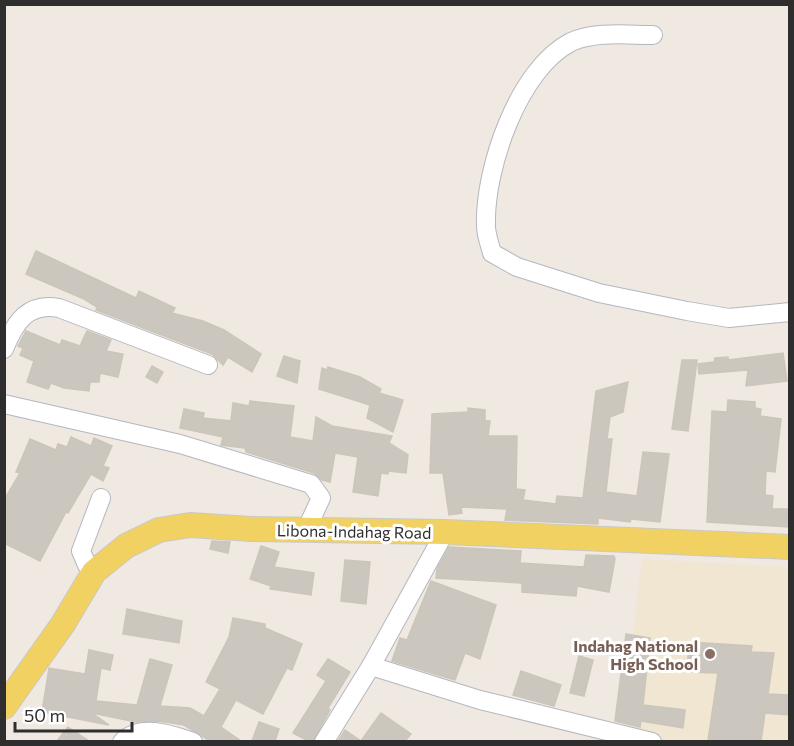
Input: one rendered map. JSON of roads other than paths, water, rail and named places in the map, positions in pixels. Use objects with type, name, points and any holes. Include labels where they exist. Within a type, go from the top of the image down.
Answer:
[{"type":"main road","name":"Libona-Indahag Road","points":[[4,707],[63,624],[94,573],[126,546],[159,530],[190,525],[306,530],[445,532],[789,547]]},
{"type":"street","points":[[653,35],[607,35],[573,41],[550,56],[518,98],[501,144],[488,198],[486,228],[492,253],[517,267],[599,293],[687,311],[729,318],[789,312]]},
{"type":"street","points":[[4,349],[22,317],[34,308],[44,305],[59,308],[208,365]]},
{"type":"street","points":[[4,404],[180,444],[310,484],[321,498],[306,530]]},
{"type":"street","points":[[94,573],[82,557],[81,551],[101,498]]},
{"type":"street","points":[[324,741],[371,666],[445,532]]},
{"type":"street","points":[[371,666],[480,700],[652,741]]},
{"type":"street","points":[[122,741],[127,736],[141,732],[162,732],[193,741]]},
{"type":"place","name":"Indahag National High School","points":[[710,654]]}]
